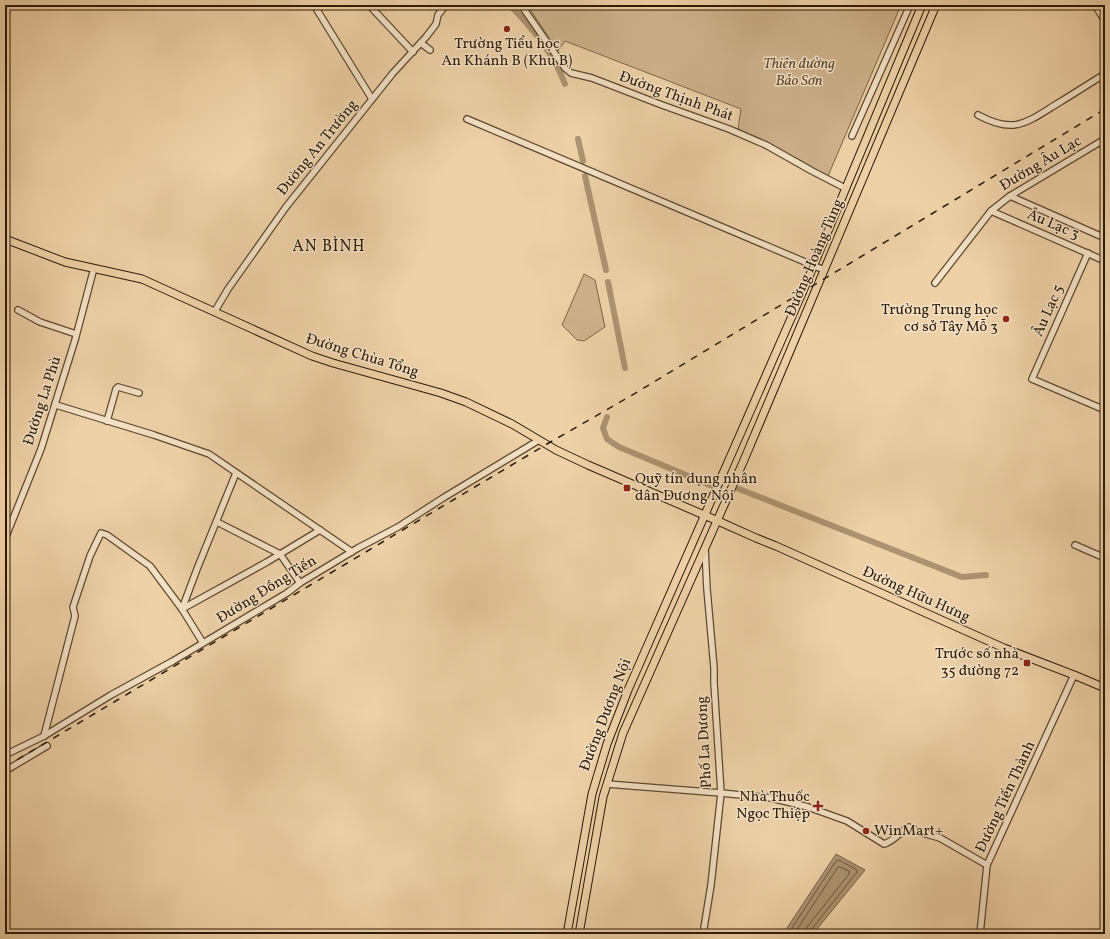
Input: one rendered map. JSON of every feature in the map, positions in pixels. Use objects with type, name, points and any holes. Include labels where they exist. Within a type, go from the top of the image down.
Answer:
[{"type":"main road","name":"Đường Hoàng Tùng","points":[[705,515],[803,291],[922,5]]},
{"type":"main road","name":"Đường Hoàng Tùng","points":[[718,521],[936,5]]},
{"type":"main road","points":[[908,37],[920,42]]},
{"type":"main road","points":[[865,139],[878,144]]},
{"type":"main road","name":"Đường Chùa Tổng","points":[[5,239],[65,262],[142,278],[312,356],[441,393],[466,402],[512,424],[556,450],[705,515]]},
{"type":"main road","name":"Đường Hữu Hưng","points":[[705,515],[998,646],[1105,688]]},
{"type":"main road","name":"Đường Dương Nội","points":[[567,934],[595,782],[607,744],[628,690],[705,515]]},
{"type":"main road","name":"Đường Dương Nội","points":[[579,934],[607,784],[623,733],[705,547],[718,521]]},
{"type":"main road","points":[[595,782],[607,784]]},
{"type":"street","points":[[314,5],[372,99]]},
{"type":"street","points":[[369,5],[413,52]]},
{"type":"street","name":"Đường An Trường","points":[[215,311],[227,290],[286,207],[372,99],[421,43],[436,24],[438,15],[446,5]]},
{"type":"street","name":"Đường Thịnh Phát","points":[[521,5],[549,50],[571,73],[592,78],[662,106],[729,129],[766,145],[845,188]]},
{"type":"street","points":[[852,136],[910,5]]},
{"type":"street","points":[[1095,5],[1105,21]]},
{"type":"street","points":[[904,19],[914,23]]},
{"type":"street","points":[[421,43],[430,50]]},
{"type":"street","points":[[978,116],[1001,124],[1013,125],[1022,123],[1047,110],[1105,74]]},
{"type":"street","points":[[467,119],[824,270]]},
{"type":"street","name":"Đường Âu Lạc","points":[[935,283],[991,211],[1010,196],[1105,139]]},
{"type":"street","name":"Âu Lạc 3","points":[[1010,196],[1105,238]]},
{"type":"street","name":"Âu Lạc 3","points":[[991,211],[1105,261]]},
{"type":"street","name":"Âu Lạc 5","points":[[1088,253],[1032,379],[1105,410]]},
{"type":"street","name":"Đường La Phù","points":[[5,539],[41,449],[56,405],[94,268]]},
{"type":"street","points":[[18,310],[40,322],[76,334]]},
{"type":"street","points":[[107,421],[116,389],[118,387],[139,393]]},
{"type":"street","points":[[56,405],[209,454],[352,552]]},
{"type":"street","name":"Đường Đồng Tiến","points":[[5,755],[44,736],[111,695],[203,643],[300,583],[540,440]]},
{"type":"street","points":[[182,609],[236,473]]},
{"type":"street","points":[[217,522],[280,554],[300,583]]},
{"type":"street","points":[[182,609],[320,530]]},
{"type":"street","points":[[44,736],[75,616],[73,607],[90,556],[101,533],[107,535],[150,566],[182,609],[203,643]]},
{"type":"street","points":[[1075,545],[1105,558]]},
{"type":"street","name":"Phố La Dương","points":[[703,934],[721,793],[705,547]]},
{"type":"street","name":"Đường Tiến Thành","points":[[980,934],[988,865],[1074,675]]},
{"type":"street","points":[[5,771],[47,746]]},
{"type":"street","points":[[607,784],[771,798],[808,807],[847,821],[884,844],[888,843],[902,830],[909,827],[919,832],[940,838],[988,865]]},
{"type":"green space","name":"Thiên đường Bảo Sơn","points":[[527,5],[901,5],[828,176],[738,129],[741,109],[565,41],[558,51]]},
{"type":"green space","points":[[584,274],[595,280],[605,327],[584,341],[577,340],[562,325]]},
{"type":"water","points":[[836,854],[865,870],[813,934],[783,934]]},
{"type":"waterway","points":[[510,5],[549,52],[565,84]]},
{"type":"waterway","points":[[578,139],[583,161]]},
{"type":"waterway","points":[[585,176],[606,270]]},
{"type":"waterway","points":[[608,282],[625,368]]},
{"type":"waterway","points":[[607,417],[603,428],[607,439],[619,447],[710,485]]},
{"type":"waterway","points":[[739,489],[962,577],[986,575]]},
{"type":"railway","points":[[5,767],[547,444],[629,397],[1105,109]]},
{"type":"place","name":"Trường Tiểu học An Khánh B (Khu B)","points":[[507,29]]},
{"type":"place","name":"Trường Trung học cơ sở Tây Mỗ 3","points":[[1006,319]]},
{"type":"place","name":"Quỹ tín dụng nhân dân Dương Nội","points":[[627,488]]},
{"type":"place","name":"Trước số nhà 35 đường 72","points":[[1027,663]]},
{"type":"place","name":"Nhà Thuốc Ngọc Thiệp","points":[[818,806]]},
{"type":"place","name":"WinMart+","points":[[866,831]]},
{"type":"district","name":"AN BÌNH","points":[[329,247]]}]
